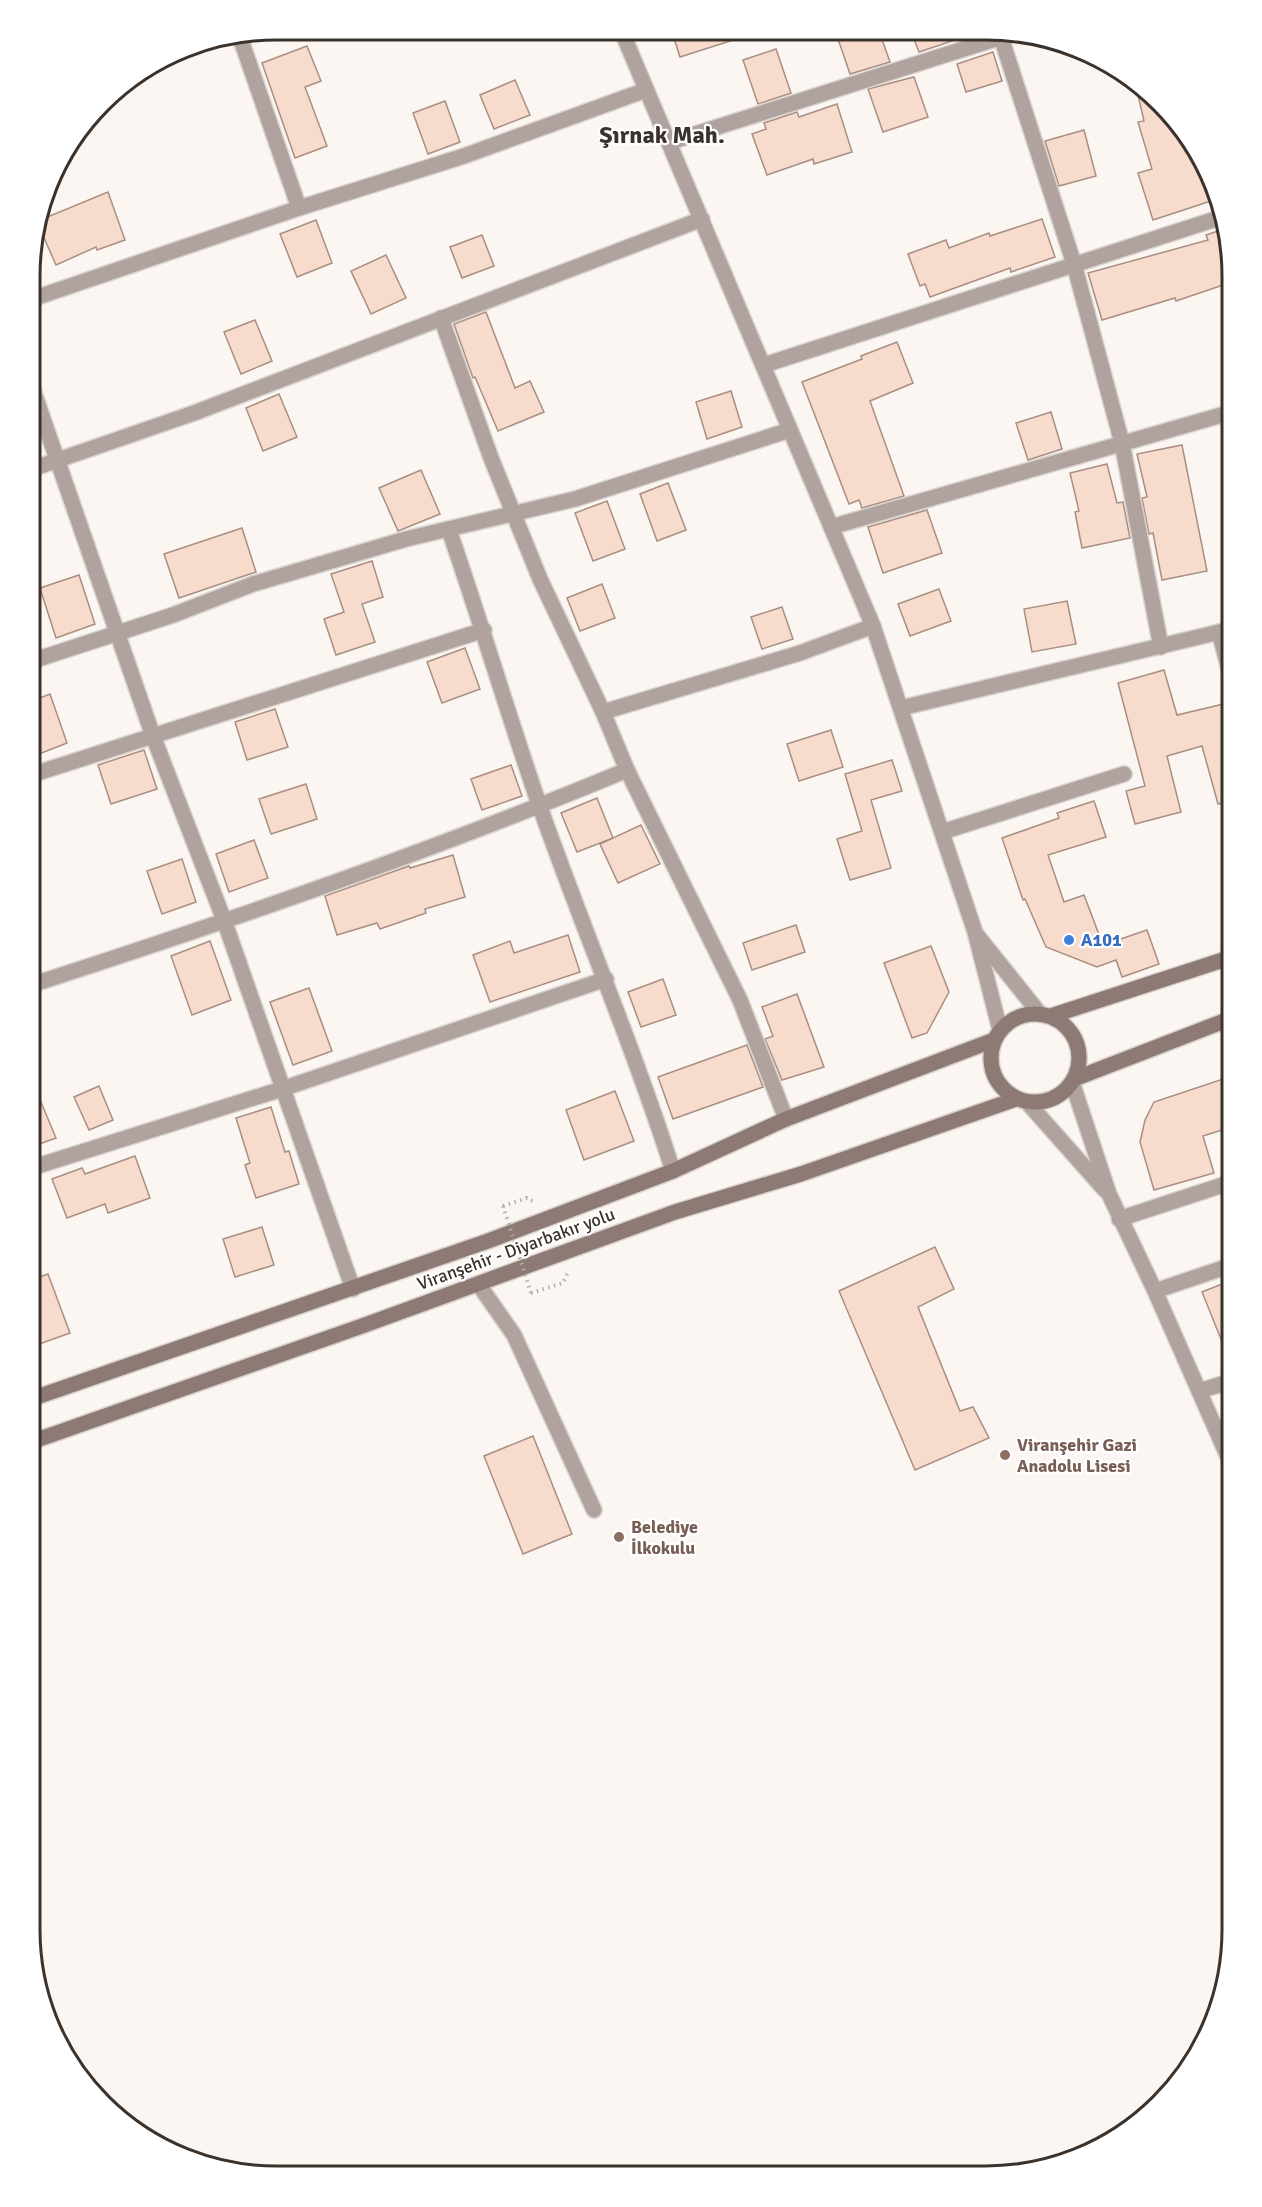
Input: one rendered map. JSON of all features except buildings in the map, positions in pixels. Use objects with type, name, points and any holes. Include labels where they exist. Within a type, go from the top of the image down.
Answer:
[{"type":"main road","points":[[1222,960],[1046,1015],[1018,1016],[997,1035],[990,1054],[991,1068],[996,1080],[1022,1100],[1053,1099],[1073,1080],[1222,1022]]},
{"type":"main road","points":[[1046,1015],[1066,1027],[1076,1042],[1079,1054],[1073,1080]]},
{"type":"main road","name":"Viranşehir - Diyarbakır yolu","points":[[40,1396],[353,1289],[673,1171],[786,1119],[997,1035]]},
{"type":"main road","name":"Viranşehir - Diyarbakır yolu","points":[[40,1439],[478,1285],[675,1212],[801,1174],[1022,1100]]},
{"type":"street","points":[[625,40],[873,626],[975,932],[997,1035]]},
{"type":"street","points":[[670,142],[987,40]]},
{"type":"street","points":[[1005,42],[1074,264],[1122,443],[1161,647]]},
{"type":"street","points":[[242,44],[299,208]]},
{"type":"street","points":[[40,296],[299,208],[464,156],[646,90]]},
{"type":"street","points":[[40,467],[194,414],[702,219]]},
{"type":"street","points":[[764,365],[1214,220]]},
{"type":"street","points":[[441,318],[513,514],[540,579],[603,712],[627,770],[740,1000],[786,1119]]},
{"type":"street","points":[[40,410],[153,736],[224,921],[353,1289]]},
{"type":"street","points":[[831,527],[1222,415]]},
{"type":"street","points":[[40,658],[254,584],[406,539],[575,499],[790,430]]},
{"type":"street","points":[[449,530],[484,630],[540,806],[606,979],[673,1171]]},
{"type":"street","points":[[603,712],[800,653],[873,626]]},
{"type":"street","points":[[40,773],[484,630]]},
{"type":"street","points":[[901,708],[1222,631]]},
{"type":"street","points":[[40,982],[224,921],[540,806],[627,770]]},
{"type":"street","points":[[942,832],[1124,774]]},
{"type":"street","points":[[975,932],[1046,1015]]},
{"type":"street","points":[[40,1165],[282,1089],[606,979]]},
{"type":"street","points":[[1073,1080],[1119,1219],[1155,1291],[1222,1443]]},
{"type":"street","points":[[1022,1100],[1109,1194]]},
{"type":"street","points":[[1119,1219],[1222,1185]]},
{"type":"street","points":[[1155,1291],[1222,1268]]},
{"type":"street","points":[[478,1285],[514,1335],[594,1510]]},
{"type":"street","points":[[1199,1391],[1222,1384]]},
{"type":"path","points":[[536,1203],[527,1198],[503,1206],[531,1293],[563,1283],[568,1272]]},
{"type":"place","name":"A101","points":[[1069,940]]},
{"type":"place","name":"Viranşehir Gazi Anadolu Lisesi","points":[[1005,1455]]},
{"type":"place","name":"Belediye İlkokulu","points":[[619,1537]]},
{"type":"district","name":"Şırnak Mah.","points":[[662,135]]}]
